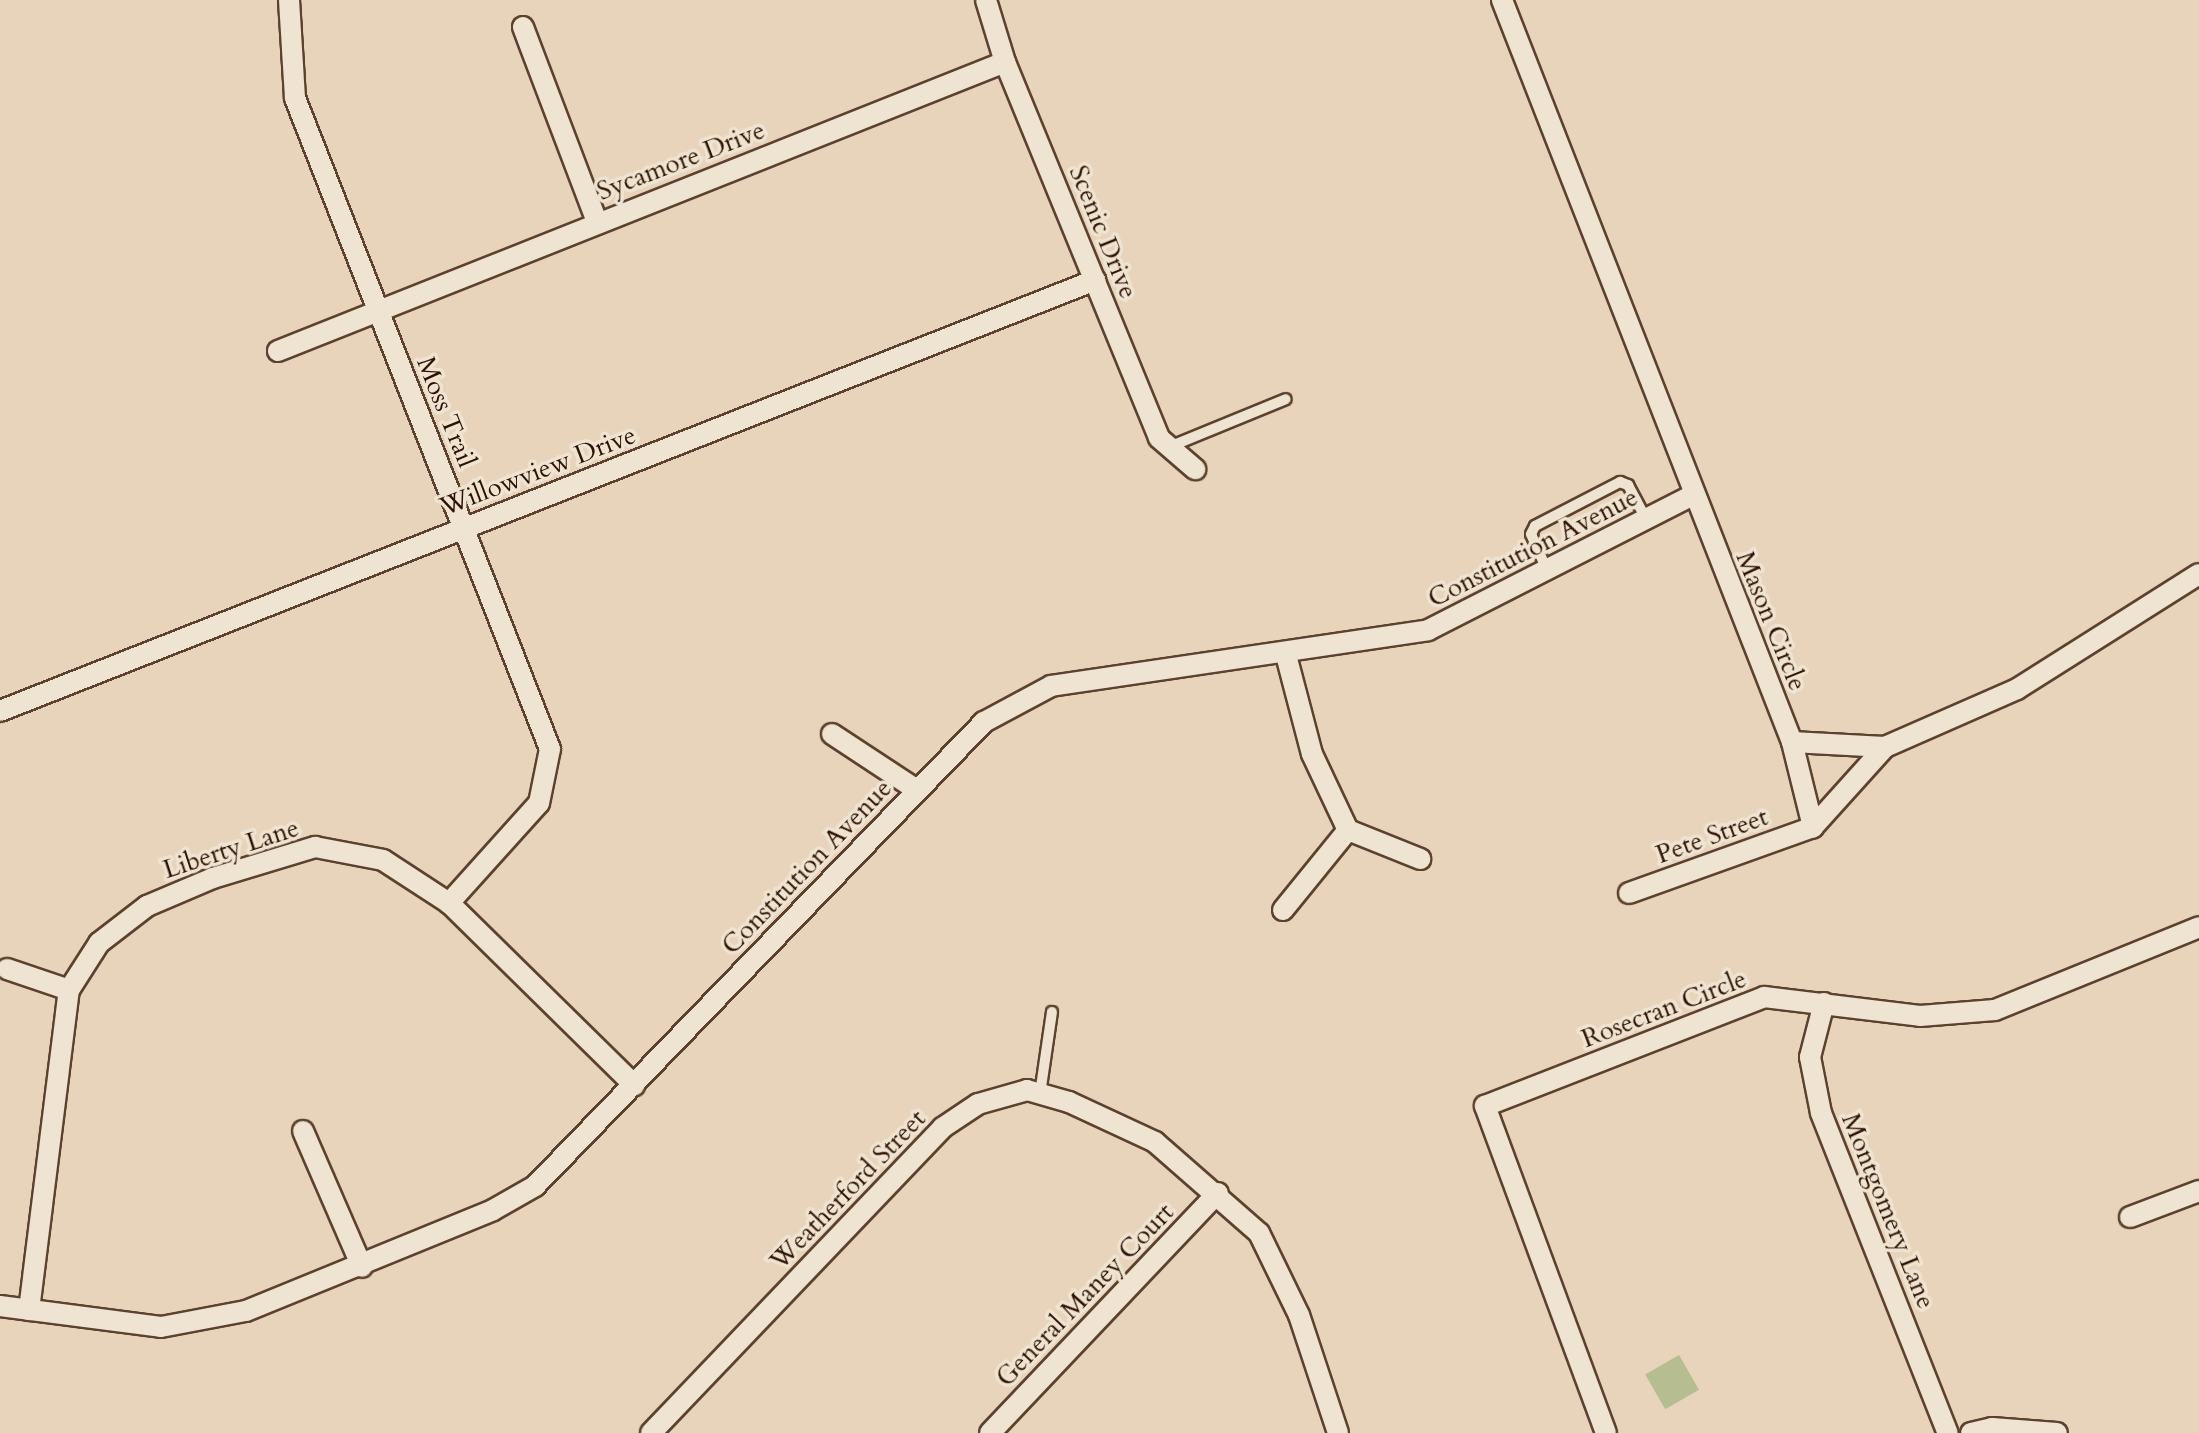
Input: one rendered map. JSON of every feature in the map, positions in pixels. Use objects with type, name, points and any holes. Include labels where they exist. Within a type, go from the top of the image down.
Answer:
[{"type":"street","name":"Moss Trail","points":[[289,0],[295,98],[550,749],[539,803],[449,903]]},
{"type":"street","name":"Scenic Drive","points":[[986,0],[1005,62],[1159,438],[1195,469]]},
{"type":"street","name":"Mason Circle","points":[[1502,0],[1792,742],[1813,827]]},
{"type":"street","points":[[523,27],[597,222]]},
{"type":"street","name":"Sycamore Drive","points":[[278,351],[1005,62]]},
{"type":"street","name":"Willowview Drive","points":[[0,711],[1095,280]]},
{"type":"street","name":"Constitution Avenue","points":[[0,1306],[161,1327],[246,1311],[362,1267],[535,1186],[984,722],[1051,686],[1286,655],[1428,630],[1693,495]]},
{"type":"street","points":[[1813,827],[1885,747],[2017,689],[2199,574]]},
{"type":"street","points":[[1286,655],[1312,754],[1348,830],[1420,859]]},
{"type":"street","points":[[832,734],[917,790]]},
{"type":"street","points":[[1792,742],[1885,747]]},
{"type":"street","name":"Pete Street","points":[[1629,893],[1813,827]]},
{"type":"street","points":[[1283,910],[1348,830]]},
{"type":"street","name":"Liberty Lane","points":[[29,1310],[69,990],[99,943],[147,906],[213,878],[315,847],[383,860],[449,903],[634,1085]]},
{"type":"street","name":"Rosecran Circle","points":[[1606,1433],[1485,1106],[1764,997],[1920,1016],[1995,1010],[2199,927]]},
{"type":"street","points":[[7,969],[69,990]]},
{"type":"street","name":"Montgomery Lane","points":[[1824,1003],[1810,1057],[1821,1113],[1948,1433]]},
{"type":"street","name":"Weatherford Street","points":[[651,1433],[942,1128],[978,1104],[1027,1090],[1155,1142],[1218,1193],[1259,1233],[1299,1315],[1338,1433]]},
{"type":"street","points":[[303,1131],[362,1267]]},
{"type":"street","points":[[2130,1217],[2199,1191]]},
{"type":"street","name":"General Maney Court","points":[[990,1433],[1218,1193]]},
{"type":"street","points":[[1971,1433],[1992,1428],[2057,1433]]},
{"type":"lane","points":[[1169,447],[1286,399]]},
{"type":"lane","points":[[1547,570],[1531,534],[1535,526],[1620,482],[1628,485],[1646,519]]},
{"type":"lane","points":[[1040,1094],[1052,1012]]},
{"type":"green space","points":[[1679,1355],[1699,1390],[1665,1409],[1645,1374]]}]
